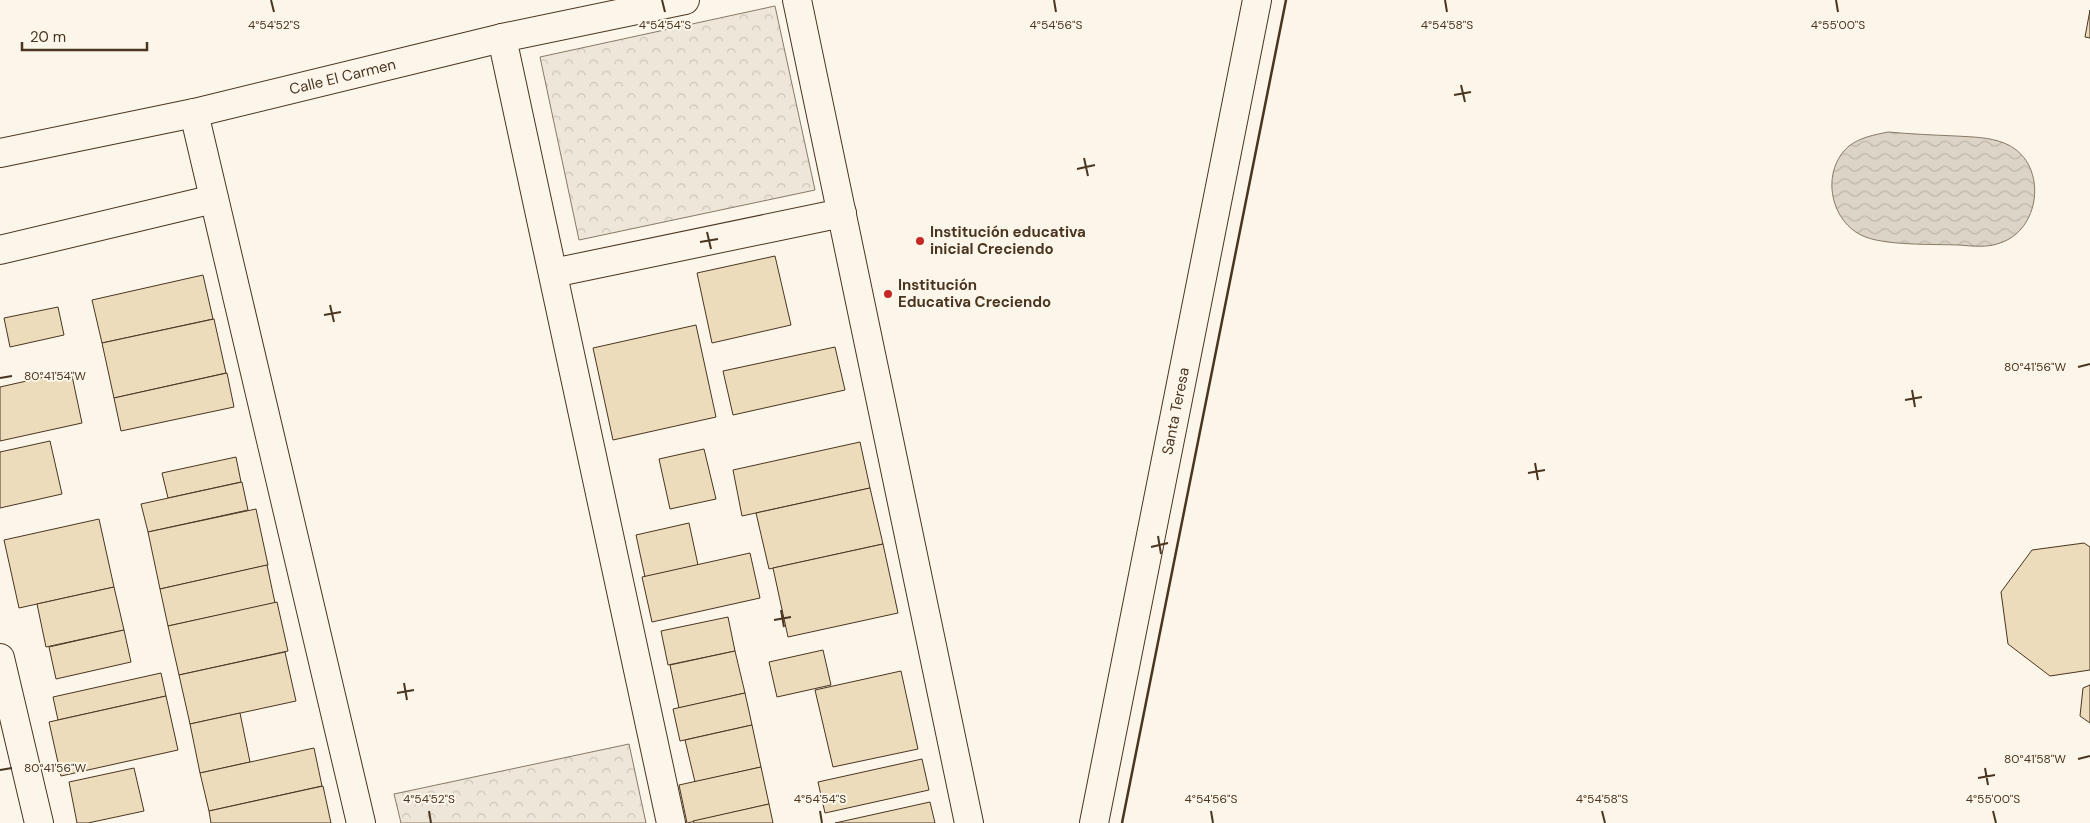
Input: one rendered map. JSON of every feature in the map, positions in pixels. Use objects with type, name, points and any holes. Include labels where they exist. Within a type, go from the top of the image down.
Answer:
[{"type":"street","name":"Calle El Carmen","points":[[0,153],[194,113],[637,5],[685,0]]},
{"type":"street","points":[[797,0],[969,823]]},
{"type":"street","name":"Santa Teresa","points":[[1094,823],[1257,0]]},
{"type":"street","points":[[502,38],[670,823]]},
{"type":"street","points":[[194,113],[361,823]]},
{"type":"street","points":[[0,250],[214,199]]},
{"type":"street","points":[[553,272],[842,214]]},
{"type":"street","points":[[0,658],[38,823]]},
{"type":"green space","points":[[775,6],[815,190],[579,240],[540,57]]},
{"type":"green space","points":[[629,744],[646,823],[401,823],[394,794]]},
{"type":"water","points":[[1888,132],[1986,138],[2004,143],[2018,152],[2028,164],[2033,178],[2035,194],[2032,210],[2025,224],[2014,235],[2000,243],[1985,246],[1895,243],[1870,239],[1850,228],[1842,218],[1832,193],[1832,180],[1835,168],[1840,156],[1849,146],[1858,140]]},
{"type":"building","points":[[2090,10],[2090,38],[2085,37]]},
{"type":"building","points":[[775,256],[791,325],[712,343],[697,273]]},
{"type":"building","points":[[203,275],[213,319],[102,343],[92,300]]},
{"type":"building","points":[[58,307],[64,335],[10,347],[4,318]]},
{"type":"building","points":[[214,319],[226,373],[114,398],[102,343]]},
{"type":"building","points":[[696,325],[716,417],[613,440],[593,348]]},
{"type":"building","points":[[835,347],[845,390],[733,415],[723,371]]},
{"type":"building","points":[[71,371],[82,423],[0,441],[0,387]]},
{"type":"building","points":[[227,373],[234,407],[121,431],[114,398]]},
{"type":"building","points":[[50,441],[62,494],[0,508],[0,452]]},
{"type":"building","points":[[860,442],[870,488],[742,516],[733,470]]},
{"type":"building","points":[[704,449],[716,499],[670,509],[659,459]]},
{"type":"building","points":[[236,457],[241,482],[168,498],[162,473]]},
{"type":"building","points":[[242,482],[248,510],[148,532],[141,504]]},
{"type":"building","points":[[870,488],[883,544],[769,569],[756,513]]},
{"type":"building","points":[[256,509],[268,565],[160,589],[148,532]]},
{"type":"building","points":[[99,519],[114,587],[19,608],[4,540]]},
{"type":"building","points":[[689,523],[698,565],[645,577],[636,535]]},
{"type":"building","points":[[2084,543],[2090,547],[2090,670],[2050,676],[2008,644],[2001,592],[2032,550]]},
{"type":"building","points":[[883,544],[898,613],[788,637],[773,568]]},
{"type":"building","points":[[750,553],[760,598],[652,622],[642,577]]},
{"type":"building","points":[[267,565],[275,603],[168,626],[160,589]]},
{"type":"building","points":[[114,587],[124,630],[46,647],[37,604]]},
{"type":"building","points":[[277,602],[288,651],[179,675],[168,626]]},
{"type":"building","points":[[728,617],[735,651],[668,665],[661,631]]},
{"type":"building","points":[[124,630],[131,662],[56,679],[49,647]]},
{"type":"building","points":[[823,650],[831,685],[777,697],[769,662]]},
{"type":"building","points":[[735,651],[745,693],[679,708],[670,665]]},
{"type":"building","points":[[285,652],[296,701],[190,724],[179,675]]},
{"type":"building","points":[[901,671],[918,749],[833,767],[815,690]]},
{"type":"building","points":[[161,673],[166,696],[58,720],[53,697]]},
{"type":"building","points":[[2090,685],[2090,723],[2080,716],[2083,688]]},
{"type":"building","points":[[745,693],[752,725],[680,741],[673,709]]},
{"type":"building","points":[[166,696],[178,750],[61,776],[49,722]]},
{"type":"building","points":[[240,713],[250,762],[200,773],[190,724]]},
{"type":"building","points":[[752,725],[761,767],[695,782],[685,740]]},
{"type":"building","points":[[314,748],[322,786],[209,811],[200,773]]},
{"type":"building","points":[[922,759],[929,790],[825,813],[818,782]]},
{"type":"building","points":[[761,767],[769,804],[687,823],[679,785]]},
{"type":"building","points":[[134,768],[144,811],[88,823],[77,823],[69,782]]},
{"type":"building","points":[[323,786],[331,823],[211,823],[209,811]]},
{"type":"building","points":[[930,802],[935,823],[835,823]]},
{"type":"building","points":[[769,804],[773,823],[694,823],[693,821]]},
{"type":"wall","points":[[1122,823],[1286,0]]},
{"type":"place","name":"Institución educativa inicial Creciendo","points":[[920,241]]},
{"type":"place","name":"Institución Educativa Creciendo","points":[[888,294]]}]
